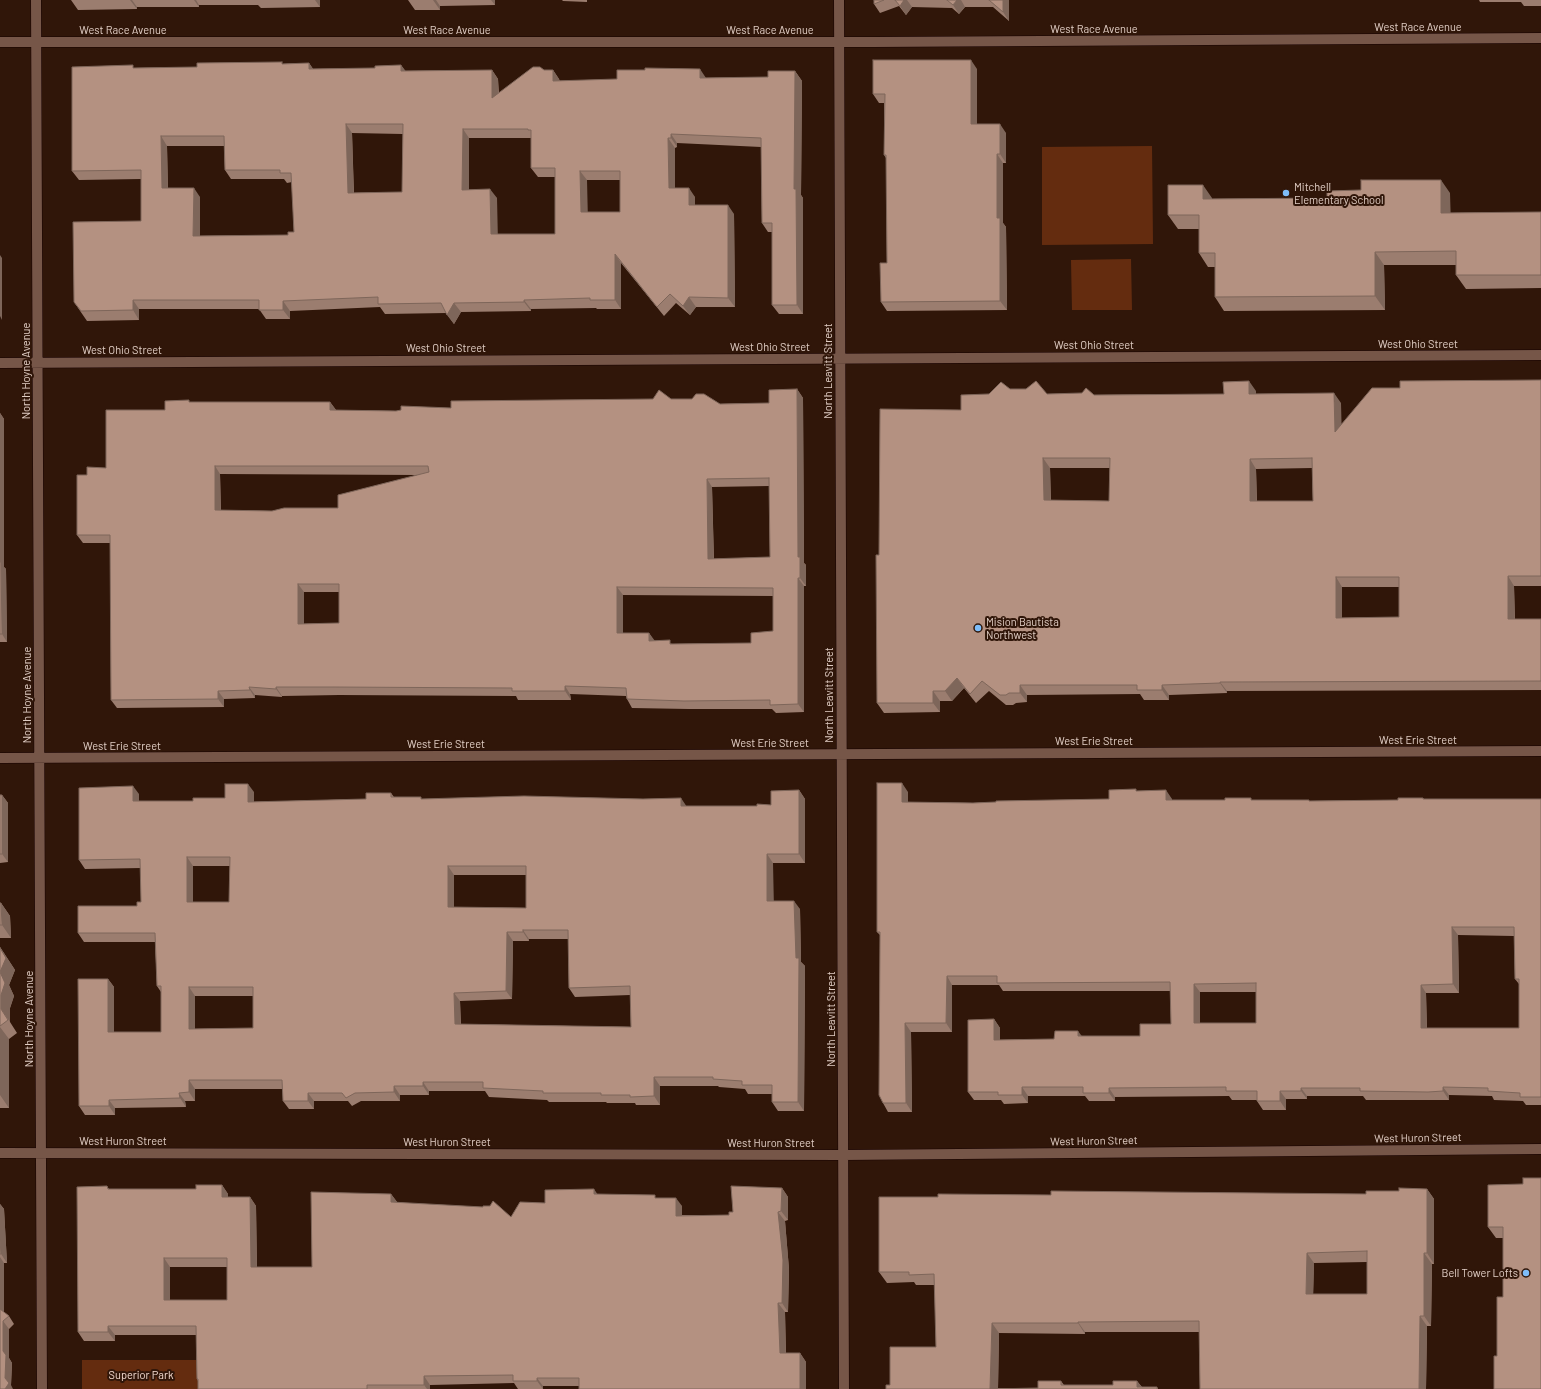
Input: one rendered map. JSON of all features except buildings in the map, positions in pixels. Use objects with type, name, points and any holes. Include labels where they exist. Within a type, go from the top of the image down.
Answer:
[{"type":"street","name":"North Hoyne Avenue","points":[[36,0],[42,1389]]},
{"type":"street","name":"North Leavitt Street","points":[[839,0],[844,1389]]},
{"type":"street","name":"West Race Avenue","points":[[0,42],[839,42],[1541,38]]},
{"type":"street","name":"West Ohio Street","points":[[0,362],[1541,355]]},
{"type":"street","name":"West Erie Street","points":[[0,758],[1541,751]]},
{"type":"street","name":"West Huron Street","points":[[0,1153],[843,1155],[1541,1148]]},
{"type":"green space","points":[[1152,146],[1153,244],[1042,245],[1042,147]]},
{"type":"green space","points":[[1131,259],[1132,310],[1072,310],[1071,260]]},
{"type":"green space","name":"Superior Park","points":[[82,1360],[199,1360],[199,1389],[82,1389]]},
{"type":"place","name":"Mitchell Elementary School","points":[[1286,193]]},
{"type":"place","name":"Mision Bautista Northwest","points":[[978,628]]},
{"type":"place","name":"Bell Tower Lofts","points":[[1526,1273]]}]
